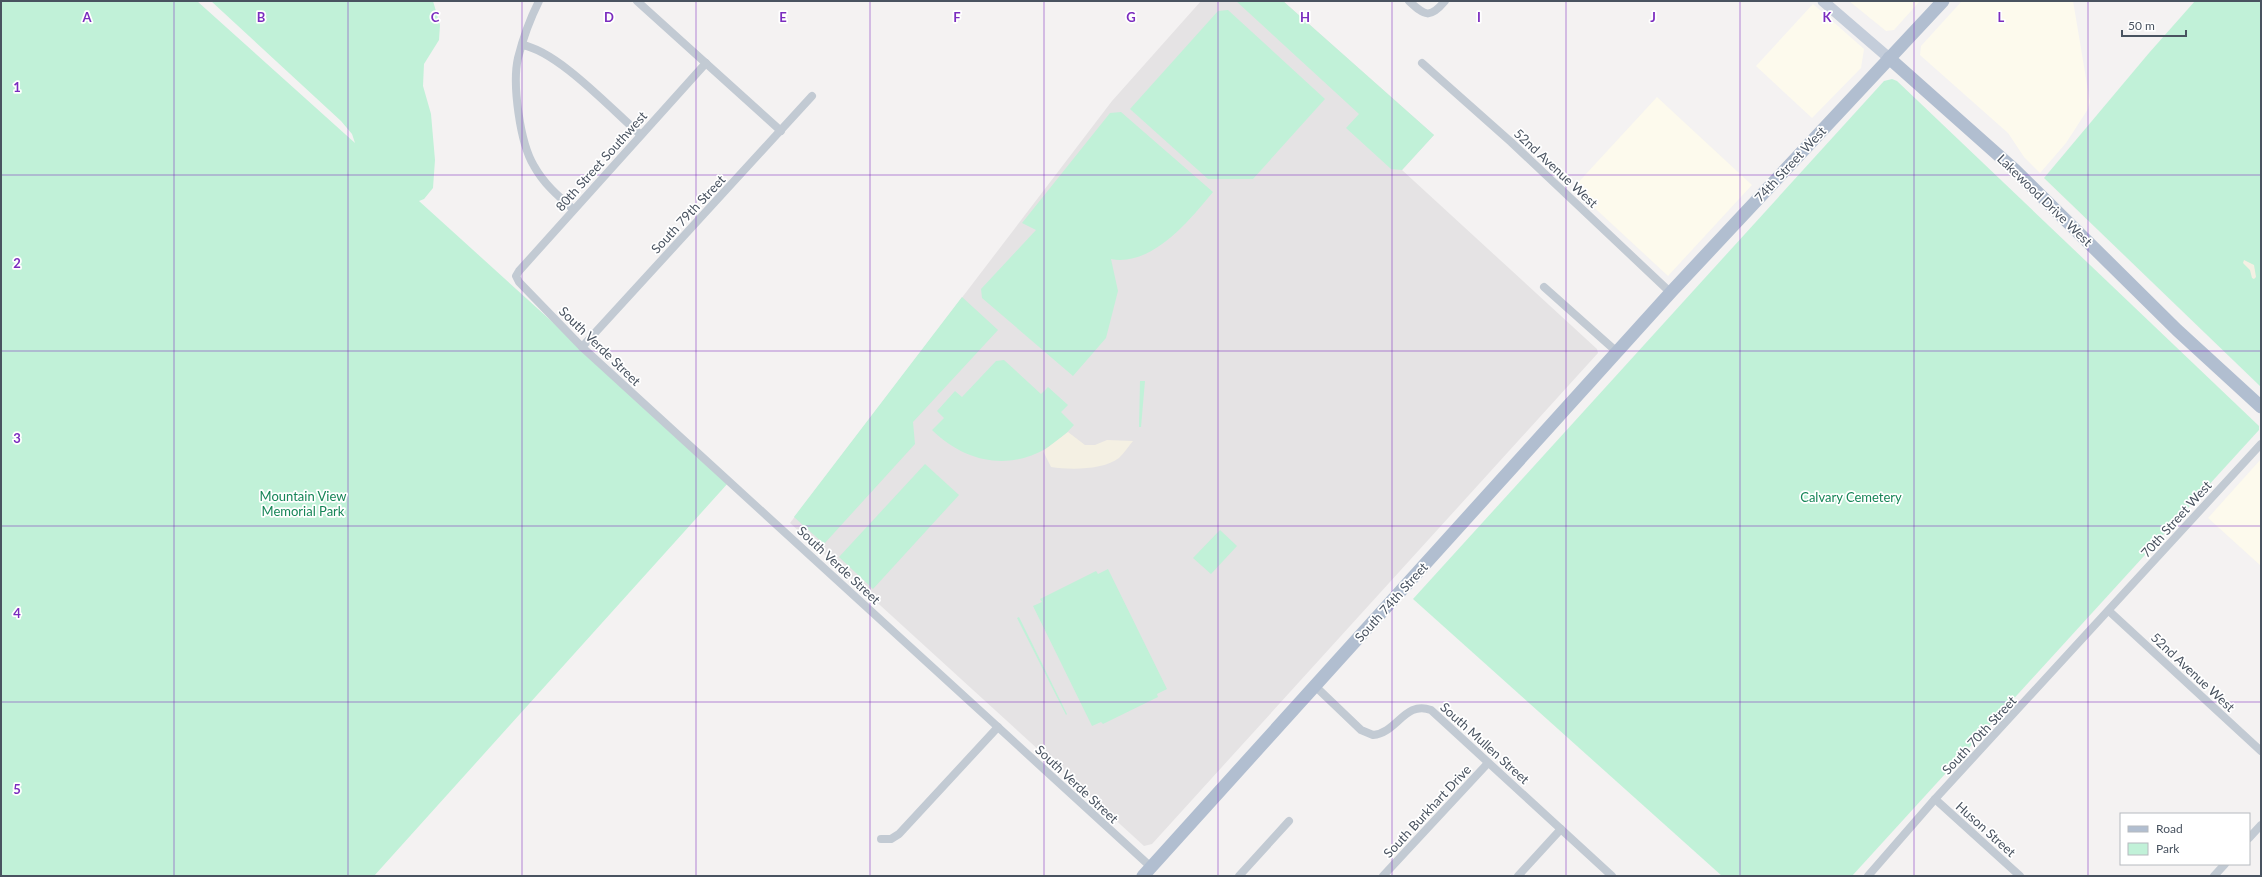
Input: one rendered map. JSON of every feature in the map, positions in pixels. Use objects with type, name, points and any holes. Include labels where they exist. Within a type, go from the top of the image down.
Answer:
[{"type":"main road","name":"Lakewood Drive West","points":[[1823,1],[2016,170],[2177,330],[2261,407]]},
{"type":"main road","name":"74th Street West","points":[[1639,328],[1943,1]]},
{"type":"main road","name":"South 74th Street","points":[[1147,872],[1639,328]]},
{"type":"street","points":[[539,1],[530,19],[522,45],[516,74],[523,139],[531,160],[543,180],[573,209]]},
{"type":"street","points":[[637,1],[781,131]]},
{"type":"street","points":[[1409,1],[1421,12],[1428,14],[1433,12],[1445,1]]},
{"type":"street","points":[[522,45],[541,51],[562,65],[641,135]]},
{"type":"street","name":"52nd Avenue West","points":[[1422,62],[1511,142],[1671,293]]},
{"type":"street","name":"80th Street Southwest","points":[[516,276],[573,209],[706,63]]},
{"type":"street","name":"South 79th Street","points":[[582,347],[812,96]]},
{"type":"street","name":"South Verde Street","points":[[516,276],[519,282],[582,347],[998,727],[1147,872]]},
{"type":"street","points":[[1544,287],[1617,352]]},
{"type":"street","name":"70th Street West","points":[[2109,611],[2261,444]]},
{"type":"street","name":"52nd Avenue West","points":[[2109,611],[2261,751]]},
{"type":"street","name":"South 70th Street","points":[[1868,876],[1935,799],[2109,611]]},
{"type":"street","name":"South Mullen Street","points":[[1315,686],[1361,730],[1373,736],[1386,732],[1408,711],[1414,708],[1431,710],[1612,876]]},
{"type":"street","points":[[881,839],[891,839],[899,834],[998,727]]},
{"type":"street","name":"South Burkhart Drive","points":[[1383,876],[1488,763]]},
{"type":"street","name":"Huson Street","points":[[1935,799],[2020,876]]},
{"type":"street","points":[[1239,876],[1289,821]]},
{"type":"street","points":[[2250,837],[2261,825]]},
{"type":"street","points":[[1518,876],[1561,829]]},
{"type":"street","points":[[2214,876],[2224,865]]},
{"type":"shaded area","points":[[1201,1],[1283,1],[1434,135],[1402,170],[1597,349],[1598,353],[1152,844],[1144,846],[790,523],[1112,101]]},
{"type":"shaded area","points":[[1849,1],[1920,1],[1894,30],[1886,31]]},
{"type":"shaded area","points":[[1962,1],[2073,1],[2090,102],[2088,109],[2066,143],[2040,173],[2024,157],[2008,133],[1920,55],[1921,46]]},
{"type":"shaded area","points":[[1813,4],[1864,49],[1861,68],[1812,118],[1756,66]]},
{"type":"shaded area","points":[[1657,97],[1752,185],[1668,276],[1573,188]]},
{"type":"shaded area","points":[[2261,459],[2261,566],[2208,518]]},
{"type":"green space","name":"Mountain View Memorial Park","points":[[1,1],[197,1],[355,143],[352,134],[341,121],[211,1],[433,1],[440,25],[439,40],[424,64],[423,86],[431,114],[435,160],[433,188],[424,199],[419,201],[729,482],[374,876],[1,876]]},
{"type":"green space","points":[[1236,1],[1283,1],[1434,135],[1402,170],[1391,169],[1346,128],[1359,114]]},
{"type":"green space","points":[[2195,1],[2261,1],[2261,387],[2044,178],[2149,53]]},
{"type":"green space","points":[[1228,10],[1325,99],[1253,179],[1208,179],[1130,109],[1218,11]]},
{"type":"green space","name":"Calvary Cemetery","points":[[1892,79],[1897,81],[2259,426],[2259,430],[1852,876],[1722,876],[1413,599],[1884,81]]},
{"type":"green space","points":[[1121,112],[1213,192],[1181,228],[1155,249],[1141,256],[1126,260],[1111,259],[1118,291],[1106,338],[1073,376],[982,298],[981,289],[1036,230],[1022,223],[1110,113]]},
{"type":"green space","points":[[962,297],[998,330],[913,422],[915,444],[824,544],[794,517]]},
{"type":"green space","points":[[1004,360],[1041,394],[1048,387],[1068,405],[1061,412],[1074,425],[1058,440],[1041,451],[1023,458],[1004,461],[986,459],[967,454],[949,444],[932,430],[944,418],[937,411],[955,391],[962,397],[996,361]]},
{"type":"green space","points":[[1140,381],[1145,381],[1141,427],[1139,427]]},
{"type":"green space","points":[[925,464],[959,495],[873,589],[839,557]]},
{"type":"green space","points":[[1220,530],[1237,546],[1211,574],[1193,558]]},
{"type":"green space","points":[[1108,569],[1167,689],[1157,694],[1158,697],[1103,724],[1101,722],[1092,726],[1033,606],[1042,602],[1040,599],[1096,571],[1098,574]]},
{"type":"green space","points":[[1019,617],[1067,714],[1066,715],[1017,618]]},
{"type":"sand","points":[[2244,260],[2254,265],[2256,277],[2254,279],[2252,278],[2250,270],[2243,263]]},
{"type":"sand","points":[[1068,432],[1085,445],[1095,445],[1107,440],[1133,441],[1119,458],[1104,465],[1077,469],[1051,467],[1043,451]]}]
